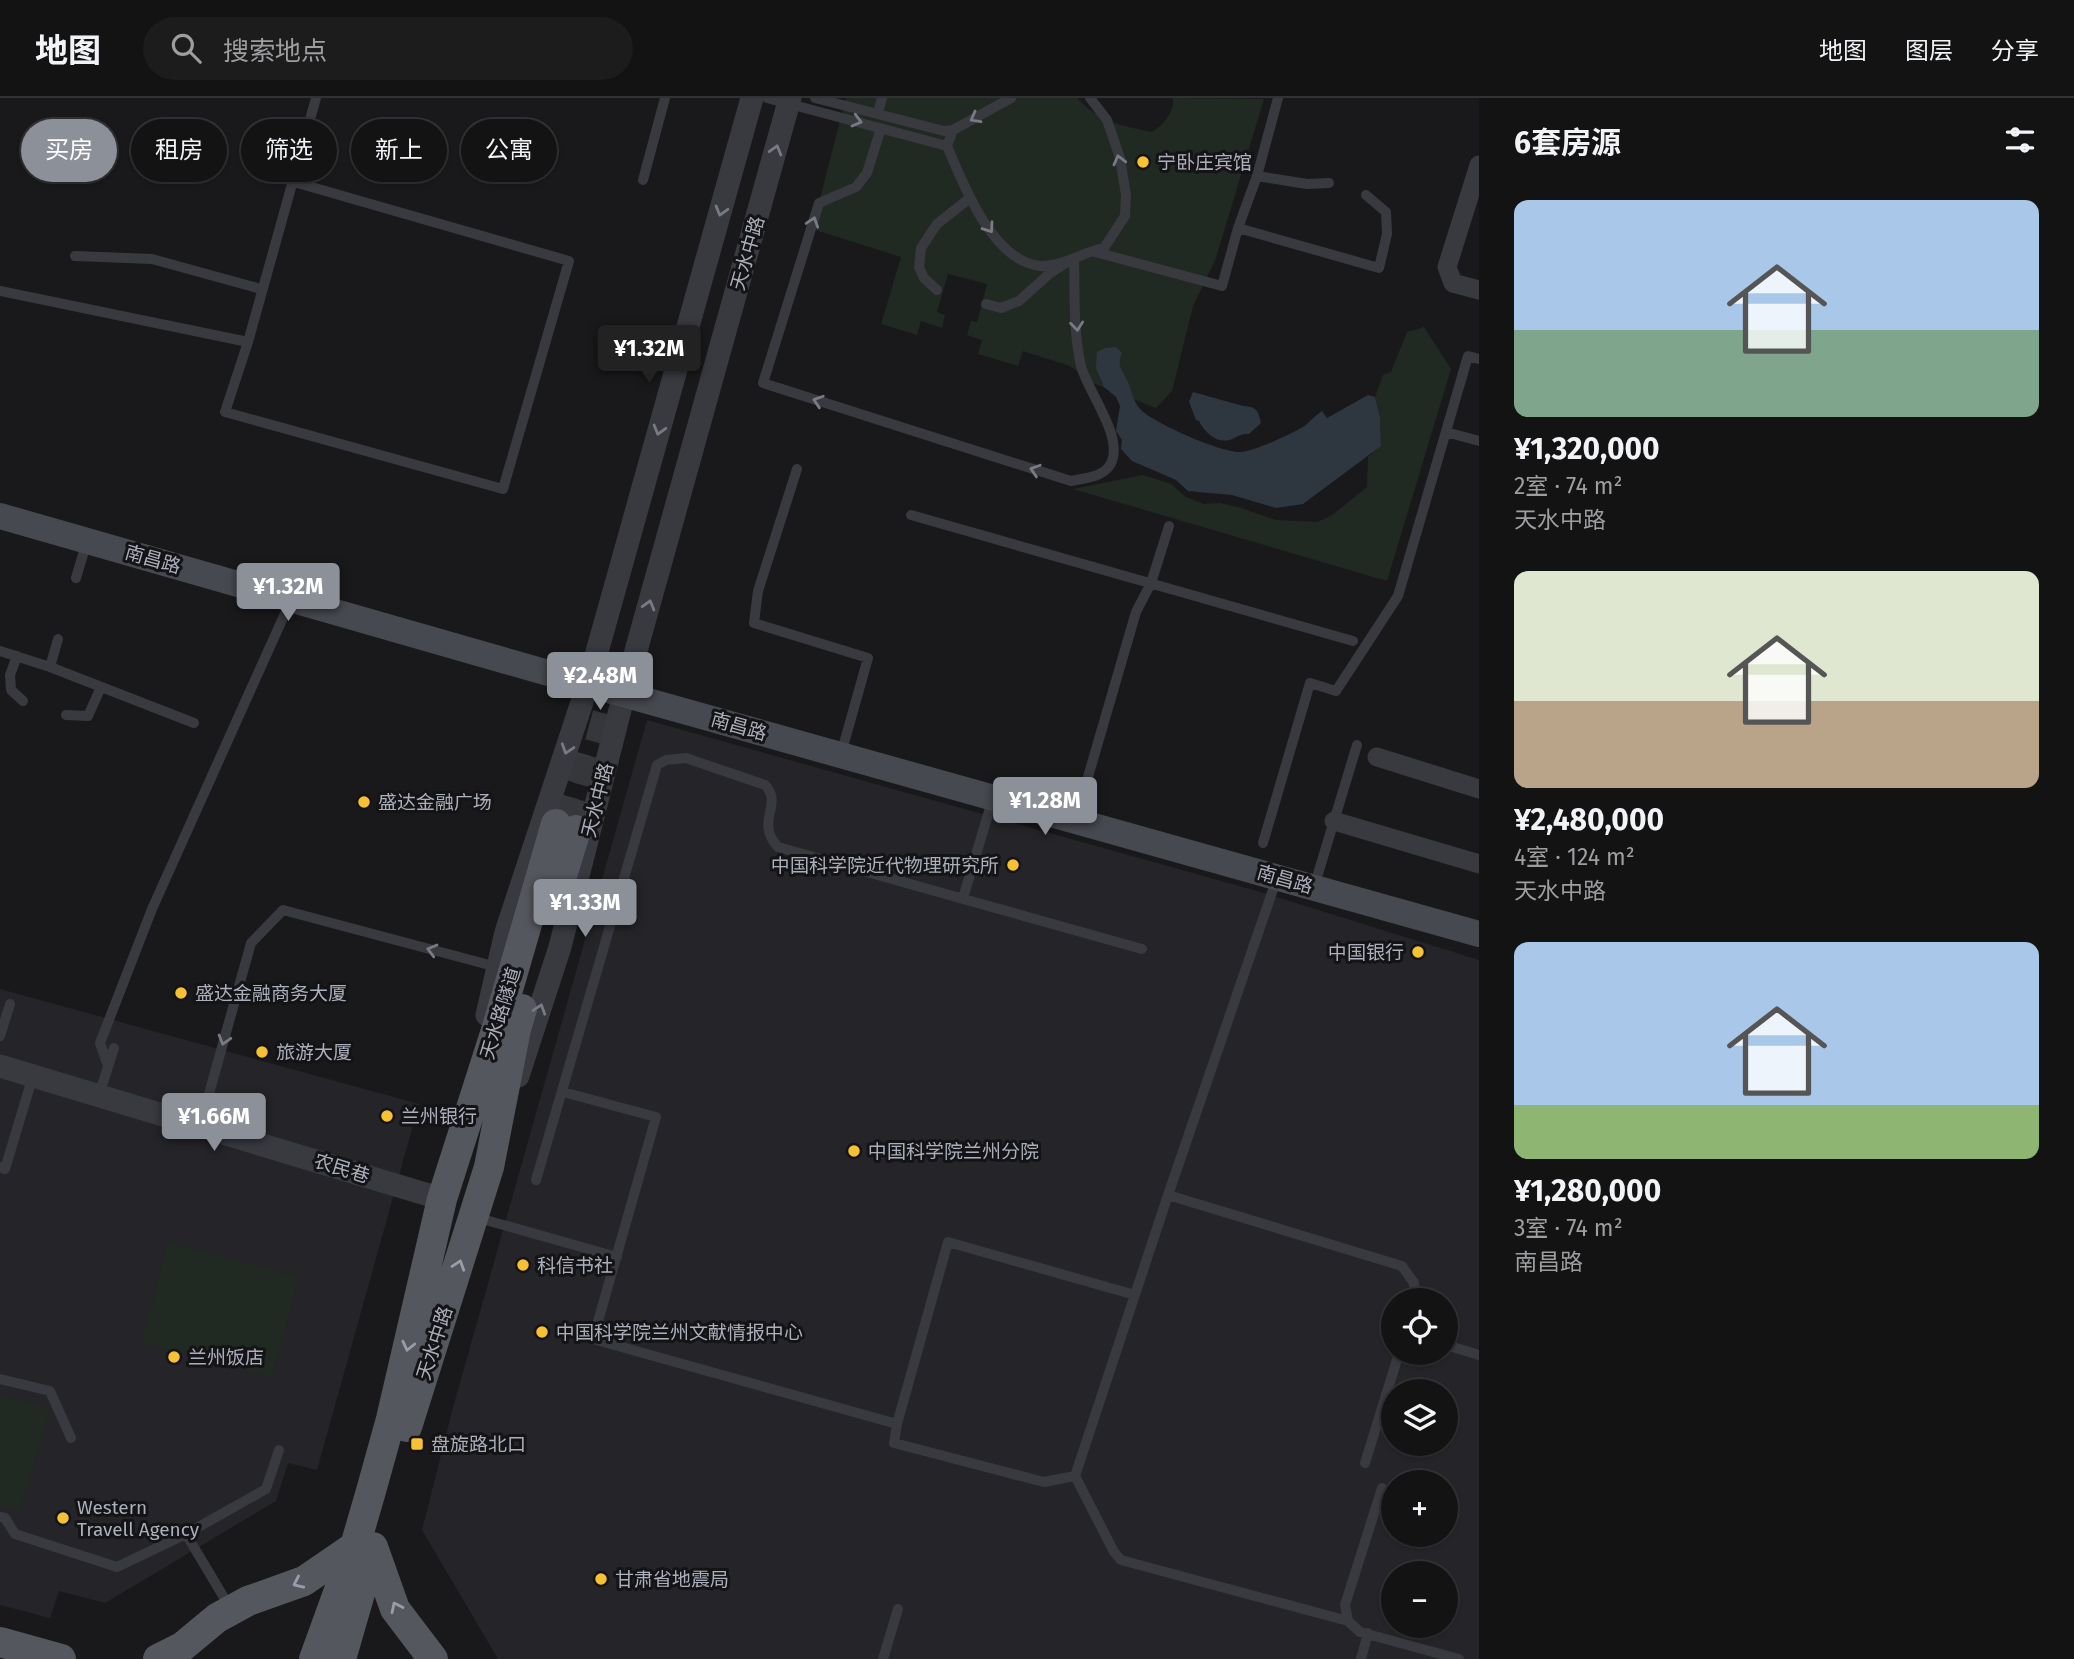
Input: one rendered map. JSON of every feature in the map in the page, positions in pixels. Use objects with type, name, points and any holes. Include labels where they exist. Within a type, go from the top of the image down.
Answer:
[{"type":"main road","name":"南昌路","points":[[0,516],[588,684],[1478,931]]},
{"type":"main road","name":"天水路隧道","points":[[453,1161],[566,827],[516,1029],[489,1167]]},
{"type":"main road","name":"天水中路","points":[[341,1659],[391,1419],[453,1161]]},
{"type":"main road","name":"天水中路","points":[[314,1659],[364,1547],[408,1423],[489,1167]]},
{"type":"main road","points":[[159,1659],[182,1647],[231,1610],[255,1598],[304,1581],[364,1547],[395,1609],[433,1659]]},
{"type":"main road","points":[[0,1642],[57,1657]]},
{"type":"street","name":"天水中路","points":[[453,1161],[506,932],[588,684],[752,98]]},
{"type":"street","name":"天水中路","points":[[489,1167],[560,947],[624,694],[782,100]]},
{"type":"street","points":[[1479,165],[1447,267],[1452,283],[1479,290]]},
{"type":"street","points":[[1377,757],[1479,789]]},
{"type":"street","points":[[1334,821],[1479,864]]},
{"type":"street","name":"农民巷","points":[[0,1066],[442,1199]]},
{"type":"lane","points":[[310,119],[316,98]]},
{"type":"lane","points":[[643,180],[665,98]]},
{"type":"lane","points":[[815,98],[944,131],[953,130],[1011,98]]},
{"type":"lane","points":[[878,113],[882,98]]},
{"type":"lane","points":[[986,304],[1002,308],[1019,301],[1049,274],[1074,258],[1091,250],[1104,248],[1125,216],[1126,195],[1120,158],[1107,120],[1090,98]]},
{"type":"lane","points":[[1091,250],[1222,285],[1279,98]]},
{"type":"lane","points":[[782,100],[947,146]]},
{"type":"lane","points":[[881,128],[867,173],[856,187],[820,203],[763,383],[1071,481],[1098,476],[1112,462],[1114,442],[1081,366],[1074,258]]},
{"type":"lane","points":[[953,130],[947,146],[970,198],[990,232],[1005,249],[1026,261],[1042,266],[1074,258]]},
{"type":"lane","points":[[1256,176],[1307,184],[1329,183]]},
{"type":"lane","points":[[294,182],[569,261],[503,489],[225,412],[248,342],[261,289],[294,182]]},
{"type":"lane","points":[[1238,228],[1379,268],[1387,234],[1385,212],[1366,195]]},
{"type":"lane","points":[[937,290],[924,278],[919,267],[921,248],[937,224],[970,198]]},
{"type":"lane","points":[[75,256],[152,259],[261,289]]},
{"type":"lane","points":[[0,291],[248,342]]},
{"type":"lane","points":[[1263,843],[1310,683],[1336,691],[1398,596],[1468,356],[1479,359]]},
{"type":"lane","points":[[1446,432],[1479,441]]},
{"type":"lane","points":[[797,469],[758,591],[754,623],[868,658],[841,755]]},
{"type":"lane","points":[[911,515],[1353,640]]},
{"type":"lane","points":[[1076,821],[1136,612],[1151,583],[1169,526]]},
{"type":"lane","points":[[76,578],[87,541]]},
{"type":"lane","points":[[108,1066],[100,1043],[147,921],[291,599]]},
{"type":"lane","points":[[50,667],[58,639]]},
{"type":"lane","points":[[0,651],[50,667],[194,723]]},
{"type":"lane","points":[[17,656],[10,675],[11,690],[23,701]]},
{"type":"lane","points":[[66,715],[88,716],[101,687]]},
{"type":"lane","points":[[1314,887],[1357,745]]},
{"type":"lane","points":[[536,1180],[657,765],[666,760],[686,758],[765,785],[773,800],[767,827],[772,841],[778,847],[1142,949]]},
{"type":"lane","points":[[963,898],[993,797]]},
{"type":"lane","points":[[1277,877],[1075,1476],[1114,1552],[1121,1560],[1348,1621]]},
{"type":"lane","points":[[200,1126],[251,943],[283,910],[498,967]]},
{"type":"lane","points":[[0,1037],[10,1004]]},
{"type":"lane","points":[[99,1096],[114,1048]]},
{"type":"lane","points":[[0,1167],[5,1169],[33,1076]]},
{"type":"lane","points":[[562,1091],[656,1117],[593,1339],[897,1424]]},
{"type":"lane","points":[[1168,1195],[1402,1266],[1414,1283],[1414,1288]]},
{"type":"lane","points":[[475,1217],[617,1257]]},
{"type":"lane","points":[[1075,1476],[1044,1482],[894,1444],[897,1424],[948,1242],[1135,1295]]},
{"type":"lane","points":[[1458,1349],[1479,1355]]},
{"type":"lane","points":[[1365,1463],[1395,1365]]},
{"type":"lane","points":[[0,1379],[50,1391],[71,1438]]},
{"type":"lane","points":[[0,1517],[5,1518],[15,1534],[117,1567],[186,1534],[266,1489],[279,1450]]},
{"type":"lane","points":[[1381,1491],[1345,1605],[1348,1621],[1353,1628],[1459,1659]]},
{"type":"lane","points":[[186,1534],[231,1610]]},
{"type":"lane","points":[[883,1659],[898,1609]]},
{"type":"lane","points":[[1360,1659],[1368,1633]]},
{"type":"shaded area","points":[[846,98],[1077,98],[1102,117],[1121,125],[1152,132],[1167,118],[1172,109],[1173,98],[1264,99],[1215,261],[1193,306],[1172,391],[1156,408],[1093,383],[1070,366],[1023,351],[1018,366],[978,354],[982,340],[967,335],[971,321],[977,322],[987,284],[948,274],[937,312],[945,315],[942,328],[921,321],[917,335],[881,324],[901,257],[812,229]]},
{"type":"shaded area","points":[[1424,327],[1451,369],[1387,581],[1073,489],[1143,475],[1171,484],[1186,497],[1204,504],[1220,503],[1276,520],[1317,522],[1331,516],[1367,487],[1368,457],[1381,445],[1380,417],[1375,397],[1383,375],[1391,372],[1407,332]]},
{"type":"shaded area","points":[[1116,347],[1122,353],[1121,369],[1142,411],[1205,443],[1232,451],[1247,451],[1301,428],[1322,411],[1327,418],[1368,395],[1375,397],[1380,417],[1381,446],[1303,504],[1276,508],[1232,495],[1188,491],[1176,480],[1132,461],[1121,449],[1122,440],[1116,431],[1120,406],[1116,397],[1104,387],[1096,368],[1097,352]]},
{"type":"shaded area","points":[[1193,392],[1254,408],[1261,423],[1249,434],[1227,440],[1217,439],[1208,434],[1196,420],[1189,402]]},
{"type":"shaded area","points":[[647,720],[1257,891],[1479,960],[1479,1659],[498,1659],[422,1530],[452,1411]]},
{"type":"shaded area","name":"兰州饭店","points":[[0,989],[419,1104],[317,1470],[288,1463],[276,1501],[105,1603],[59,1591],[50,1618],[0,1605]]},
{"type":"shaded area","points":[[168,1242],[299,1277],[272,1377],[141,1343]]},
{"type":"shaded area","points":[[0,1395],[50,1409],[20,1511],[0,1506]]},
{"type":"tunnel","points":[[576,830],[608,713]]},
{"type":"tunnel","points":[[556,824],[577,749]]},
{"type":"place","name":"宁卧庄宾馆","points":[[1143,162]]},
{"type":"place","name":"盛达金融广场","points":[[364,802]]},
{"type":"place","name":"中国科学院近代物理研究所","points":[[1013,865]]},
{"type":"place","name":"中国银行","points":[[1418,952]]},
{"type":"place","name":"盛达金融商务大厦","points":[[181,993]]},
{"type":"place","name":"旅游大厦","points":[[262,1052]]},
{"type":"place","name":"兰州银行","points":[[387,1116]]},
{"type":"place","name":"中国科学院兰州分院","points":[[854,1151]]},
{"type":"place","name":"科信书社","points":[[523,1265]]},
{"type":"place","name":"中国科学院兰州文献情报中心","points":[[542,1332]]},
{"type":"place","name":"兰州饭店","points":[[174,1357]]},
{"type":"place","name":"盘旋路北口","points":[[417,1444]]},
{"type":"place","name":"Western Travell Agency","points":[[63,1518]]},
{"type":"place","name":"甘肃省地震局","points":[[601,1579]]}]
